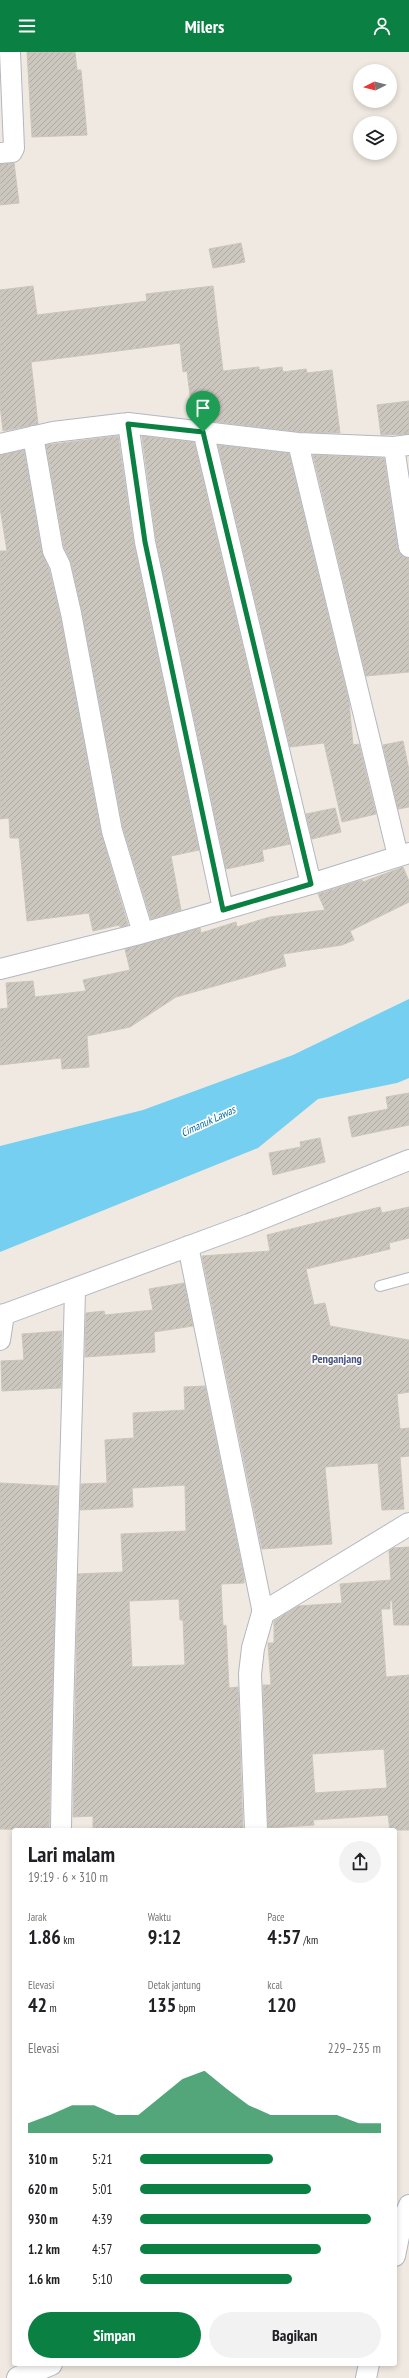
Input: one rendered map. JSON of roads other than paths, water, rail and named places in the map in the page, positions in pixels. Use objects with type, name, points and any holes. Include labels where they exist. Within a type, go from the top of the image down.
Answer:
[{"type":"street","points":[[0,153],[12,152],[14,148],[10,52]]},
{"type":"street","points":[[128,424],[145,542],[223,910]]},
{"type":"street","points":[[0,444],[33,436],[90,426],[128,424],[298,443],[402,446],[409,547]]},
{"type":"street","points":[[203,432],[311,884]]},
{"type":"street","points":[[33,436],[53,551],[60,565],[71,613],[112,831],[144,933]]},
{"type":"street","points":[[0,969],[144,933],[404,855],[298,443]]},
{"type":"street","points":[[0,1340],[2,1315],[188,1246],[409,1160]]},
{"type":"street","points":[[188,1246],[263,1613],[253,1648],[250,1674],[256,1828]]},
{"type":"street","points":[[61,1828],[63,1647],[70,1495],[75,1289]]},
{"type":"street","points":[[263,1613],[409,1524]]},
{"type":"street","points":[[397,2246],[402,2222],[409,2205]]},
{"type":"street","points":[[18,2378],[46,2366]]},
{"type":"street","points":[[366,2378],[368,2366]]},
{"type":"lane","points":[[380,1286],[409,1278]]},
{"type":"water","name":"Cimanuk Lawas","points":[[409,999],[409,1078],[397,1083],[318,1099],[258,1148],[0,1252],[0,1146],[143,1110],[293,1055]]},
{"type":"district","name":"Penganjang","points":[[337,1358]]}]
